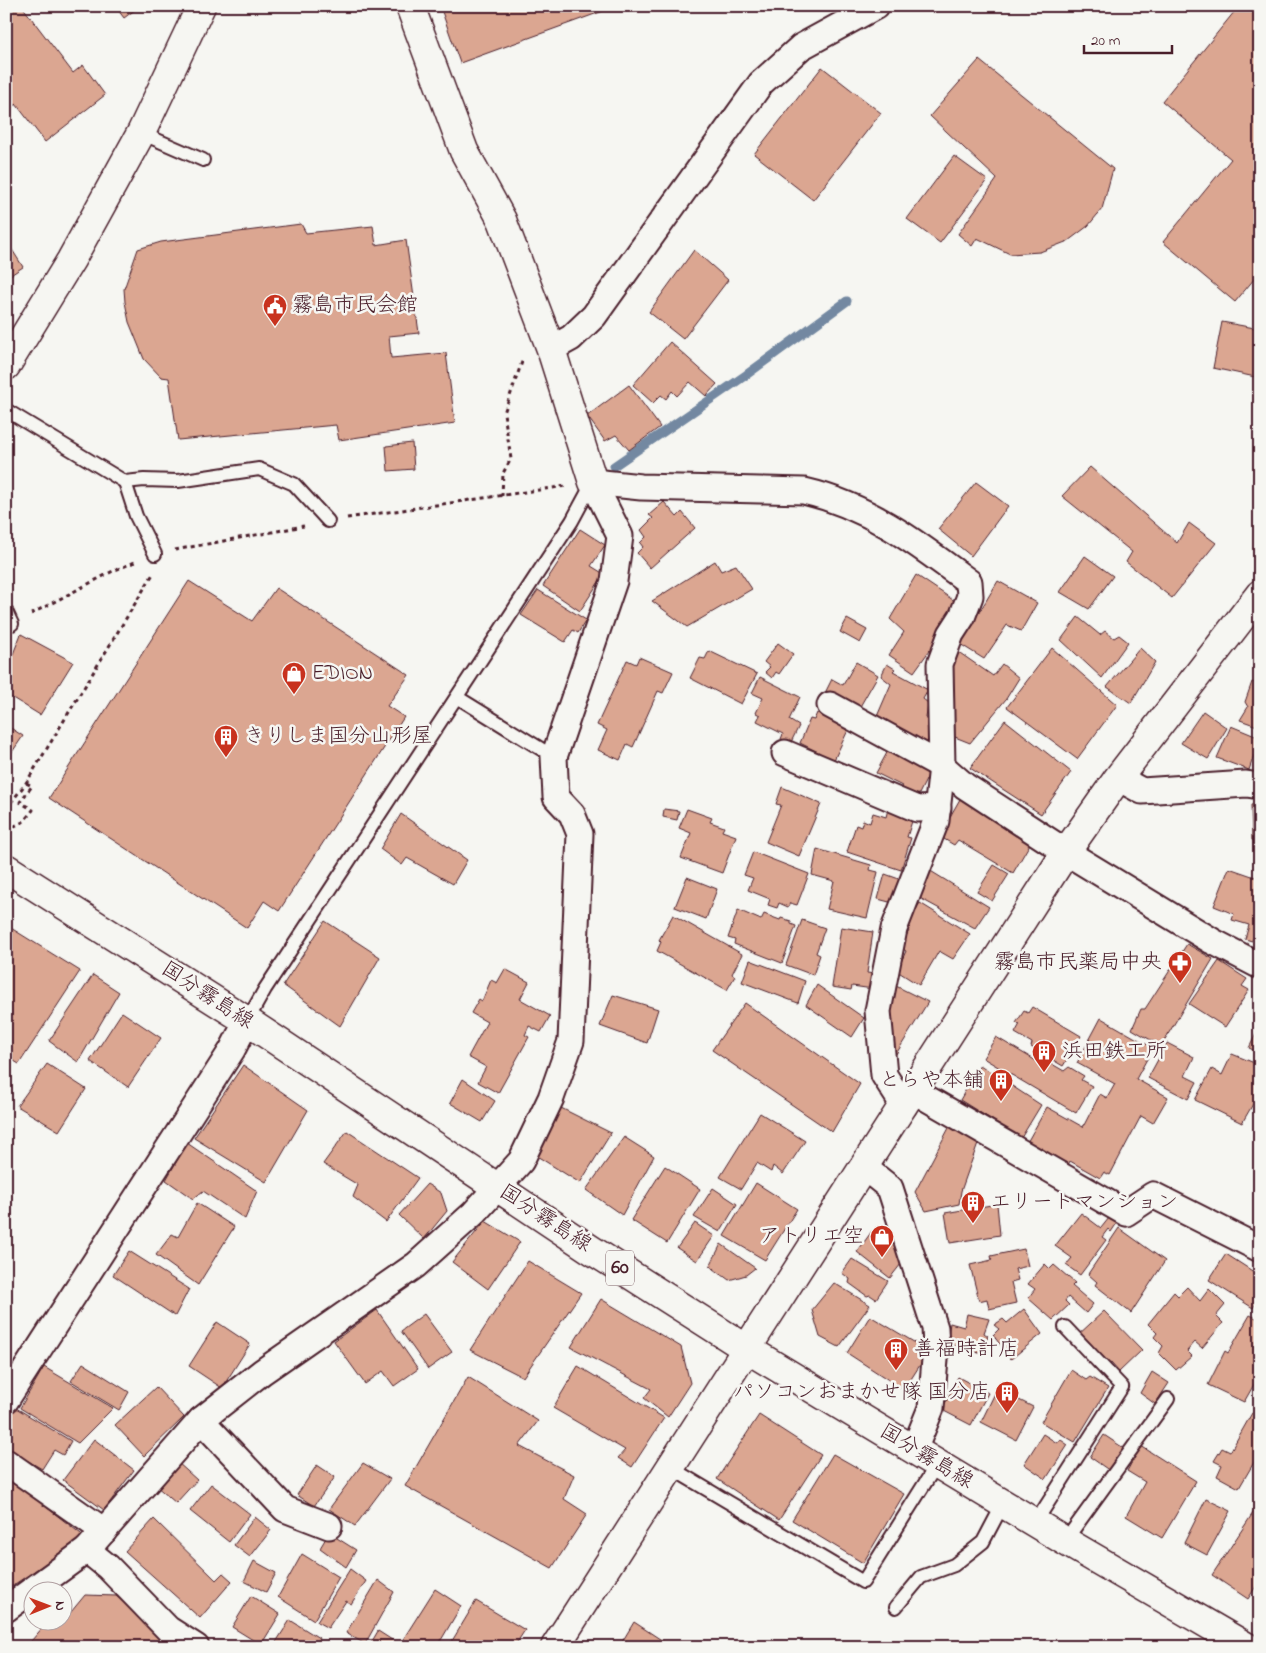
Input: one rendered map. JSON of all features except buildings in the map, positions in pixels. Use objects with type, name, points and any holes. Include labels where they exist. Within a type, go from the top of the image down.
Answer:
[{"type":"street","points":[[6,366],[71,260],[141,133],[201,6]]},
{"type":"street","points":[[6,1609],[87,1550],[201,1420],[262,1372],[416,1265],[474,1213],[521,1161],[551,1098],[571,1041],[580,834],[572,814],[556,797],[554,757],[614,581],[620,536],[593,482],[551,349],[502,220],[464,151],[410,6]]},
{"type":"street","points":[[551,349],[571,338],[594,316],[761,83],[801,46],[876,6]]},
{"type":"street","points":[[593,482],[641,487],[804,491],[831,497],[900,531],[969,582],[970,596],[962,617],[951,634],[940,664],[942,766],[936,821],[894,929],[878,1011],[884,1076],[909,1099],[1126,1213],[1153,1195],[1260,1249]]},
{"type":"street","points":[[555,1647],[1066,852],[1118,778],[1260,594]]},
{"type":"street","points":[[830,705],[942,766],[965,786],[1066,852],[1212,941],[1260,966]]},
{"type":"street","points":[[785,753],[917,809],[938,808]]},
{"type":"street","points":[[1118,778],[1142,791],[1246,784],[1260,786]]},
{"type":"street","name":"国分霧島線","points":[[6,868],[247,1021],[497,1187],[747,1349],[1234,1643]]},
{"type":"street","points":[[6,1400],[232,1050],[247,1021]]},
{"type":"street","points":[[864,1168],[890,1188],[934,1328],[936,1347],[931,1408],[914,1450]]},
{"type":"street","points":[[201,1420],[285,1509],[329,1526]]},
{"type":"street","points":[[6,1462],[104,1531]]},
{"type":"street","points":[[87,1550],[108,1567],[168,1629],[196,1647]]},
{"type":"lane","points":[[141,133],[203,160]]},
{"type":"lane","points":[[6,410],[125,482],[144,480],[178,481],[259,468],[294,484],[328,522]]},
{"type":"lane","points":[[125,482],[136,516],[155,554]]},
{"type":"lane","points":[[247,1021],[265,989],[572,521],[593,482]]},
{"type":"lane","points":[[6,611],[12,624]]},
{"type":"lane","points":[[457,697],[554,757]]},
{"type":"lane","points":[[1035,1523],[1122,1387],[1065,1327]]},
{"type":"lane","points":[[1065,1542],[1168,1399]]},
{"type":"lane","points":[[670,1468],[863,1582],[937,1464]]},
{"type":"lane","points":[[896,1607],[921,1577],[954,1565],[983,1542],[1003,1504]]},
{"type":"path","points":[[502,496],[503,473],[511,459],[504,413],[524,356],[551,349]]},
{"type":"path","points":[[12,624],[113,571],[155,554],[424,505],[502,496],[593,482]]},
{"type":"path","points":[[6,809],[26,783],[154,572],[155,554]]},
{"type":"path","points":[[6,830],[22,822],[33,810],[20,802],[32,786],[26,783]]},
{"type":"waterway","points":[[614,466],[746,375],[847,301]]},
{"type":"place","name":"霧島市民会館","points":[[275,327]]},
{"type":"place","name":"EDION","points":[[294,695]]},
{"type":"place","name":"きりしま国分山形屋","points":[[226,758]]},
{"type":"place","name":"霧島市民薬局中央","points":[[1180,984]]},
{"type":"place","name":"浜田鉄工所","points":[[1044,1073]]},
{"type":"place","name":"とらや本舗","points":[[1001,1102]]},
{"type":"place","name":"エリートマンション","points":[[973,1224]]},
{"type":"place","name":"アトリエ空","points":[[882,1258]]},
{"type":"place","name":"善福時計店","points":[[896,1371]]},
{"type":"place","name":"パソコンおまかせ隊 国分店","points":[[1007,1414]]}]
